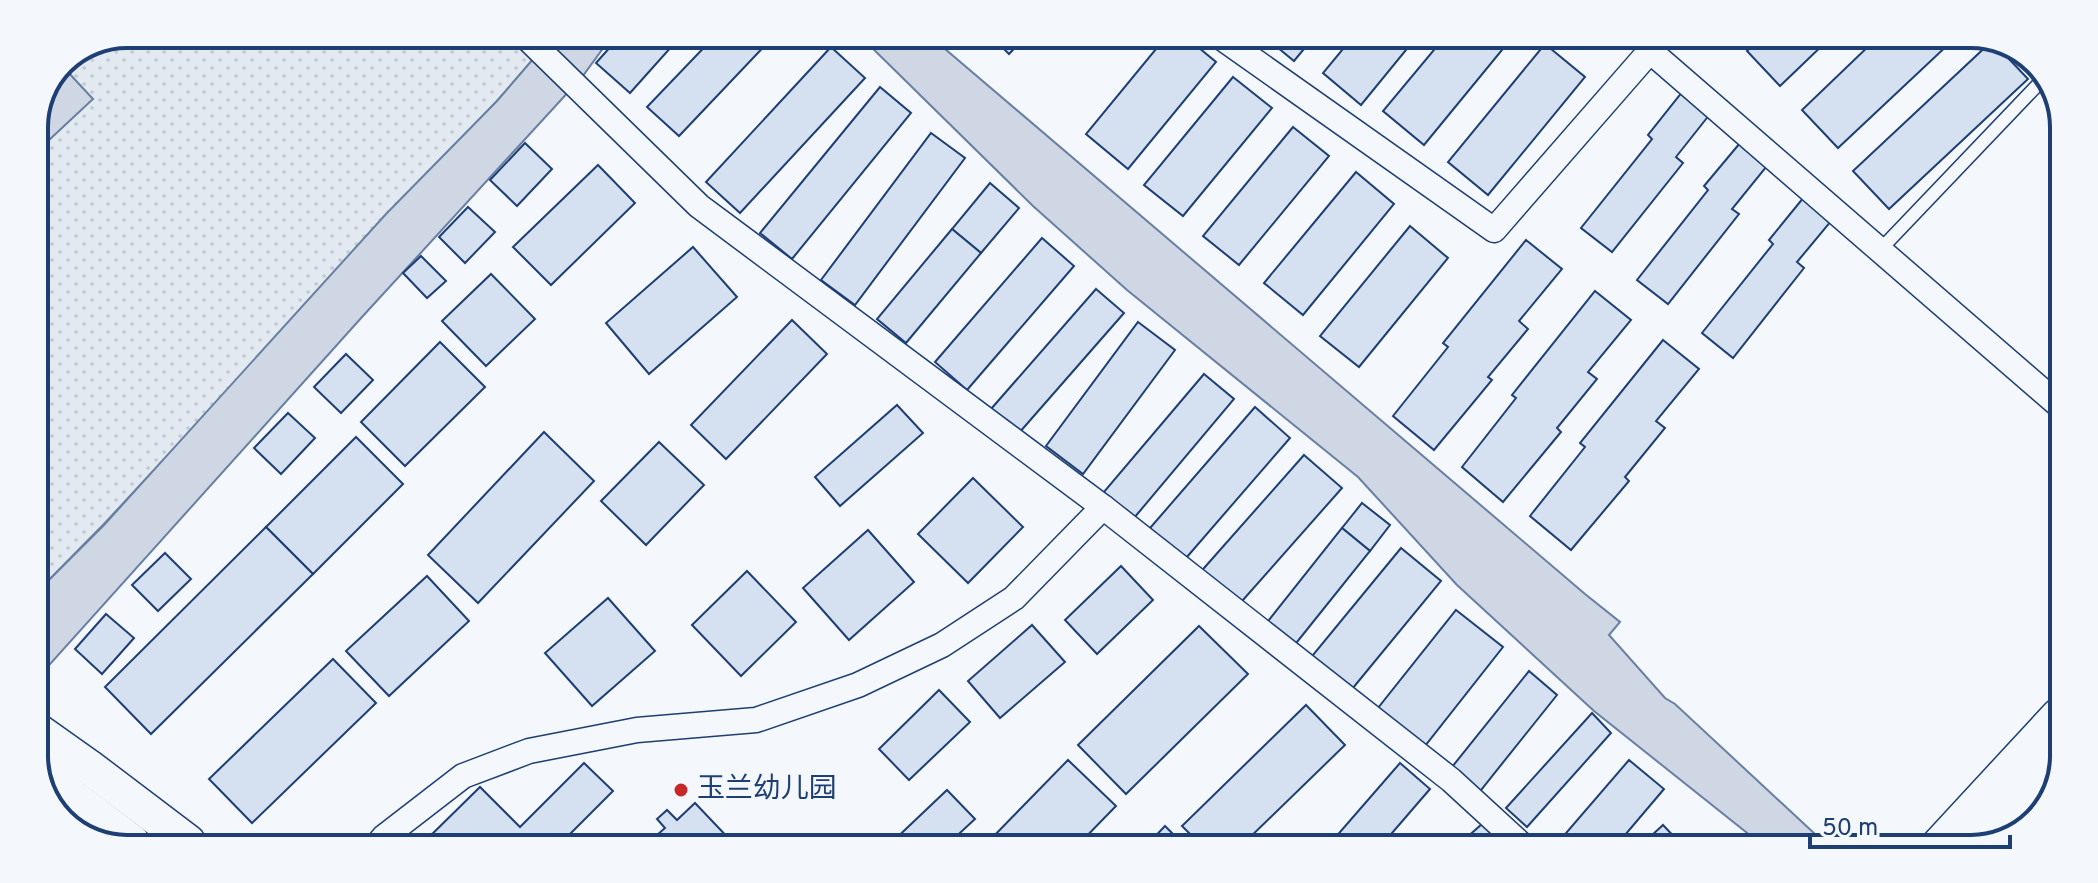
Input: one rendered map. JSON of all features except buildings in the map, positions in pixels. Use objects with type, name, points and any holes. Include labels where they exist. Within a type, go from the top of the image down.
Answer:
[{"type":"main road","points":[[1969,835],[2050,727]]},
{"type":"main road","points":[[48,747],[89,767],[179,835]]},
{"type":"main road","points":[[48,759],[68,793],[122,834]]},
{"type":"main road","points":[[1972,835],[2048,771]]},
{"type":"street","points":[[536,48],[699,206],[1103,507],[1451,780],[1511,835]]},
{"type":"street","points":[[1236,48],[1494,230],[1650,51],[2050,397]]},
{"type":"street","points":[[387,835],[463,776],[529,751],[637,730],[756,720],[858,685],[942,645],[1014,598],[1103,507]]},
{"type":"lane","points":[[1880,250],[2038,85]]},
{"type":"shaded area","points":[[127,48],[543,48],[497,101],[48,581],[48,141],[92,99],[69,73],[97,54]]},
{"type":"shaded area","points":[[543,48],[603,48],[582,77],[48,666],[48,581],[104,525],[386,214],[497,101]]},
{"type":"shaded area","points":[[872,48],[944,48],[1620,622],[1609,635],[1665,698],[1816,835],[1750,835],[1594,711],[1457,585],[1358,477],[1127,290],[1033,206]]},
{"type":"shaded area","points":[[69,73],[93,99],[48,141],[48,122],[54,97]]},
{"type":"place","name":"玉兰幼儿园","points":[[681,790]]}]
